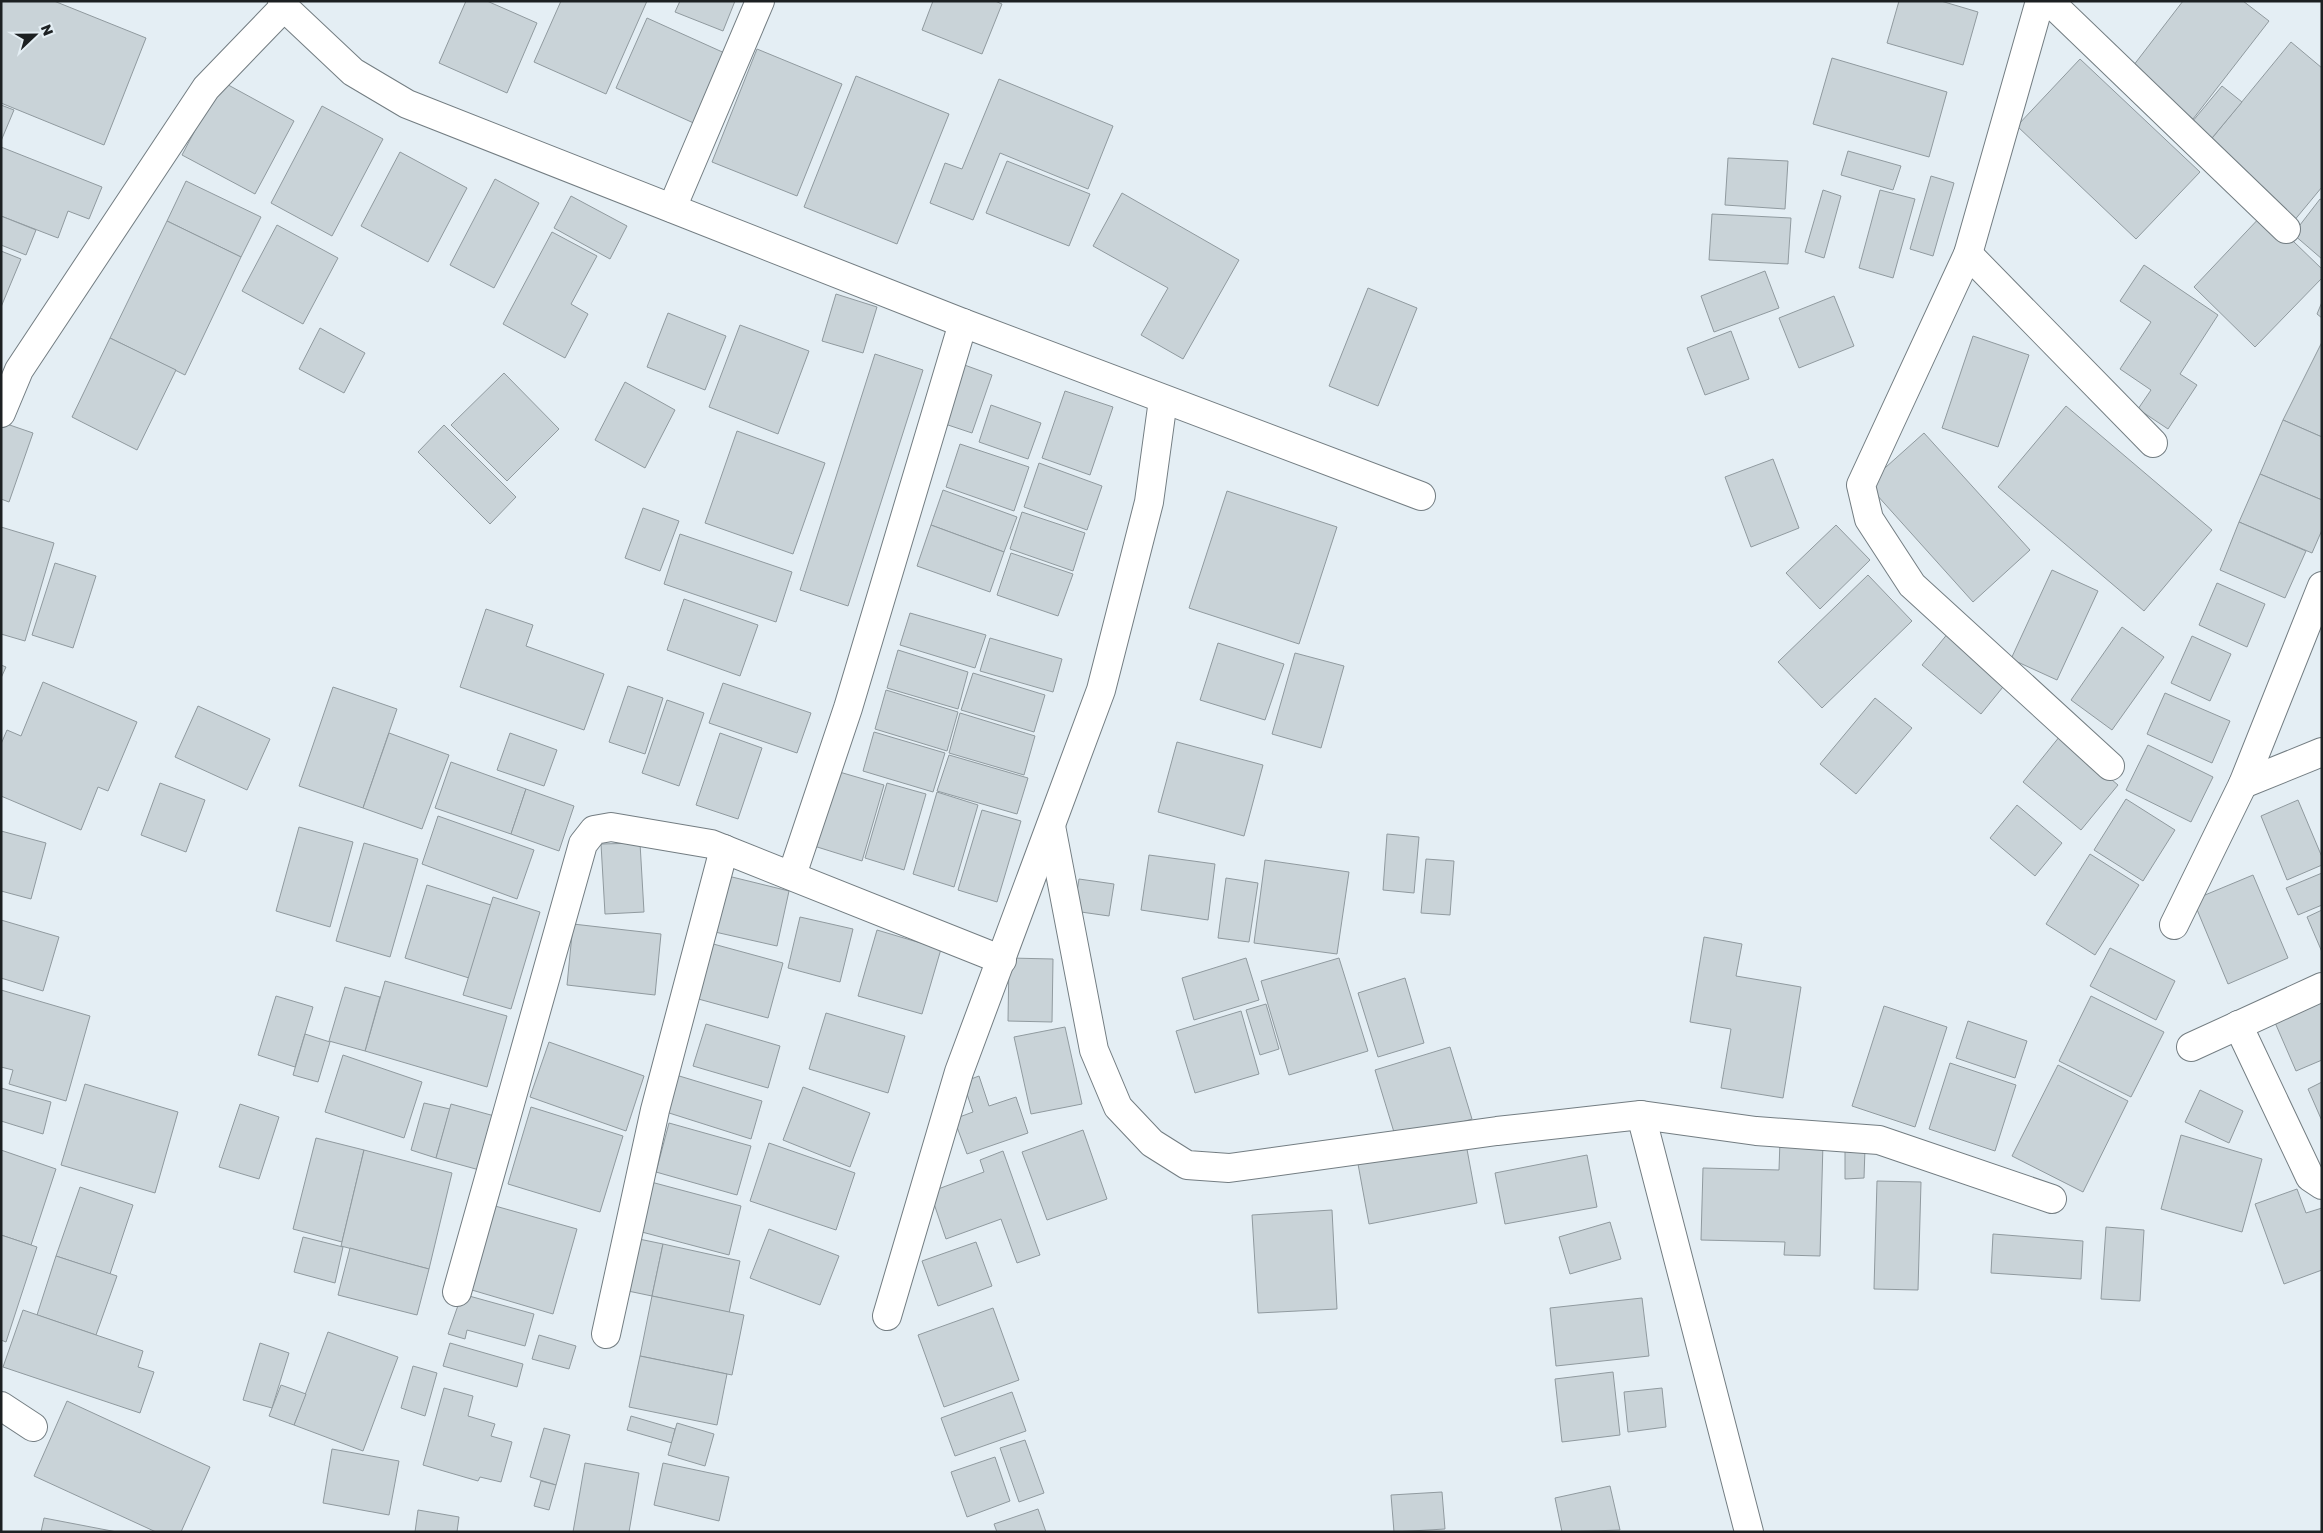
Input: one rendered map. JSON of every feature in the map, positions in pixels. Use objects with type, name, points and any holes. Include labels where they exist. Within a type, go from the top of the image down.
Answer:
[{"type":"street","points":[[672,208],[760,1]]},
{"type":"street","points":[[2040,1],[1968,254],[1862,485],[1869,519],[1912,585],[2110,766]]},
{"type":"street","points":[[2049,1],[2286,229]]},
{"type":"street","points":[[1,413],[19,370],[206,88],[283,4],[353,72],[407,104],[963,323],[1421,496]]},
{"type":"street","points":[[1968,254],[2152,443]]},
{"type":"street","points":[[792,875],[848,708],[963,323]]},
{"type":"street","points":[[887,1316],[960,1072],[1101,690],[1149,502],[1163,400]]},
{"type":"street","points":[[2174,925],[2243,784],[2322,586]]},
{"type":"street","points":[[2243,784],[2322,752]]},
{"type":"street","points":[[1051,826],[1094,1050],[1118,1107],[1152,1144],[1188,1165],[1229,1168],[1497,1132],[1641,1115],[1756,1131],[1880,1140],[2052,1199]]},
{"type":"street","points":[[457,1292],[583,844],[594,830],[611,827],[712,844],[1002,960]]},
{"type":"street","points":[[606,1334],[654,1110],[724,849]]},
{"type":"street","points":[[2191,1047],[2322,986]]},
{"type":"street","points":[[2238,1025],[2310,1177],[2322,1185]]},
{"type":"street","points":[[1641,1115],[1749,1532]]},
{"type":"street","points":[[1,1406],[33,1427]]},
{"type":"building","points":[[1,1],[54,1],[146,38],[104,145],[1,103]]},
{"type":"building","points":[[466,1],[487,1],[537,23],[507,93],[439,63]]},
{"type":"building","points":[[561,1],[647,1],[606,94],[534,62]]},
{"type":"building","points":[[680,1],[735,1],[723,31],[675,12]]},
{"type":"building","points":[[933,1],[995,1],[1002,4],[982,54],[922,30]]},
{"type":"building","points":[[1899,1],[1941,1],[1978,12],[1963,65],[1887,43]]},
{"type":"building","points":[[2183,1],[2243,1],[2269,21],[2193,119],[2130,70]]},
{"type":"building","points":[[647,18],[729,55],[698,125],[616,88]]},
{"type":"building","points":[[2291,42],[2322,68],[2322,187],[2293,222],[2204,148]]},
{"type":"building","points":[[757,49],[842,84],[797,196],[712,162]]},
{"type":"building","points":[[1832,58],[1947,92],[1929,157],[1813,124]]},
{"type":"building","points":[[2080,59],[2200,172],[2136,239],[2017,126]]},
{"type":"building","points":[[856,76],[949,114],[897,244],[804,207]]},
{"type":"building","points":[[999,79],[1113,126],[1088,189],[1000,153],[973,220],[930,203],[945,163],[962,169]]},
{"type":"building","points":[[221,81],[294,121],[255,194],[182,155]]},
{"type":"building","points":[[2222,86],[2242,102],[2212,138],[2192,122]]},
{"type":"building","points":[[1,105],[14,110],[1,141]]},
{"type":"building","points":[[322,106],[383,139],[332,236],[271,203]]},
{"type":"building","points":[[1,147],[102,187],[89,219],[68,211],[58,238],[1,216]]},
{"type":"building","points":[[1848,151],[1901,166],[1893,190],[1841,175]]},
{"type":"building","points":[[400,152],[467,188],[428,262],[361,226]]},
{"type":"building","points":[[1728,158],[1788,161],[1785,209],[1725,205]]},
{"type":"building","points":[[1007,161],[1090,194],[1069,246],[986,213]]},
{"type":"building","points":[[1931,176],[1954,183],[1933,256],[1910,249]]},
{"type":"building","points":[[495,179],[539,203],[494,288],[450,265]]},
{"type":"building","points":[[186,181],[261,217],[241,257],[167,221]]},
{"type":"building","points":[[1823,190],[1841,196],[1824,258],[1805,252]]},
{"type":"building","points":[[1880,190],[1915,199],[1893,278],[1859,268]]},
{"type":"building","points":[[1122,193],[1239,260],[1183,359],[1141,335],[1168,288],[1093,246]]},
{"type":"building","points":[[571,196],[627,226],[610,259],[554,228]]},
{"type":"building","points":[[2320,199],[2322,200],[2322,259],[2293,234]]},
{"type":"building","points":[[2264,213],[2322,269],[2322,278],[2255,347],[2194,287]]},
{"type":"building","points":[[1712,214],[1791,218],[1788,264],[1709,260]]},
{"type":"building","points":[[1,216],[36,230],[26,255],[1,245]]},
{"type":"building","points":[[167,221],[241,257],[185,375],[110,338]]},
{"type":"building","points":[[277,225],[338,258],[303,324],[242,291]]},
{"type":"building","points":[[552,232],[597,256],[571,304],[588,314],[565,358],[503,324]]},
{"type":"building","points":[[1,251],[21,259],[1,307]]},
{"type":"building","points":[[2144,265],[2218,315],[2180,374],[2197,385],[2168,429],[2138,409],[2151,390],[2120,369],[2151,322],[2120,301]]},
{"type":"building","points":[[1765,271],[1779,308],[1714,332],[1701,296]]},
{"type":"building","points":[[1368,288],[1417,308],[1378,406],[1329,386]]},
{"type":"building","points":[[836,294],[877,307],[863,353],[822,341]]},
{"type":"building","points":[[1834,296],[1854,346],[1799,368],[1779,318]]},
{"type":"building","points":[[2322,302],[2322,318],[2317,314]]},
{"type":"building","points":[[668,313],[726,336],[705,390],[647,367]]},
{"type":"building","points":[[740,325],[809,351],[778,434],[709,407]]},
{"type":"building","points":[[320,328],[365,353],[344,393],[299,369]]},
{"type":"building","points":[[1731,331],[1749,379],[1705,395],[1687,348]]},
{"type":"building","points":[[1973,336],[2029,355],[1998,447],[1942,428]]},
{"type":"building","points":[[110,338],[176,370],[137,450],[72,417]]},
{"type":"building","points":[[2322,342],[2322,437],[2283,420]]},
{"type":"building","points":[[875,354],[923,370],[848,606],[800,590]]},
{"type":"building","points":[[959,363],[992,375],[972,433],[939,422]]},
{"type":"building","points":[[504,373],[559,429],[507,481],[451,425]]},
{"type":"building","points":[[625,382],[675,410],[645,468],[595,440]]},
{"type":"building","points":[[1065,391],[1113,407],[1090,475],[1042,458]]},
{"type":"building","points":[[991,405],[1041,423],[1028,459],[979,442]]},
{"type":"building","points":[[2066,406],[2212,530],[2144,611],[1998,487]]},
{"type":"building","points":[[2283,420],[2322,437],[2322,500],[2260,474]]},
{"type":"building","points":[[1,422],[33,433],[9,502],[1,499]]},
{"type":"building","points":[[444,425],[516,497],[490,524],[418,452]]},
{"type":"building","points":[[737,431],[825,463],[793,554],[705,523]]},
{"type":"building","points":[[1924,433],[2030,550],[1973,602],[1867,484]]},
{"type":"building","points":[[960,444],[1029,467],[1014,511],[946,487]]},
{"type":"building","points":[[1773,459],[1799,528],[1751,547],[1725,477]]},
{"type":"building","points":[[1039,463],[1102,486],[1087,530],[1024,507]]},
{"type":"building","points":[[2260,474],[2322,500],[2322,530],[2312,553],[2239,522]]},
{"type":"building","points":[[943,490],[1017,517],[1004,552],[931,525]]},
{"type":"building","points":[[1227,491],[1337,527],[1299,644],[1189,608]]},
{"type":"building","points":[[643,508],[679,521],[660,571],[625,558]]},
{"type":"building","points":[[1022,512],[1085,533],[1073,571],[1010,549]]},
{"type":"building","points":[[2239,522],[2306,551],[2285,598],[2220,570]]},
{"type":"building","points":[[931,525],[1004,552],[990,592],[917,566]]},
{"type":"building","points":[[1836,525],[1870,560],[1820,609],[1786,573]]},
{"type":"building","points":[[1,527],[54,543],[25,641],[1,634]]},
{"type":"building","points":[[680,534],[792,572],[776,622],[664,584]]},
{"type":"building","points":[[1011,553],[1073,574],[1058,616],[997,595]]},
{"type":"building","points":[[55,563],[96,576],[73,648],[32,635]]},
{"type":"building","points":[[2052,570],[2098,591],[2057,680],[2011,659]]},
{"type":"building","points":[[1868,575],[1912,621],[1822,708],[1778,662]]},
{"type":"building","points":[[2217,583],[2265,604],[2247,647],[2199,625]]},
{"type":"building","points":[[684,599],[758,625],[740,676],[667,650]]},
{"type":"building","points":[[486,609],[533,625],[526,646],[604,674],[584,730],[460,687]]},
{"type":"building","points":[[910,613],[986,635],[975,668],[900,645]]},
{"type":"building","points":[[2122,627],[2164,657],[2112,730],[2071,700]]},
{"type":"building","points":[[1949,632],[2007,682],[1981,714],[1922,665]]},
{"type":"building","points":[[2192,636],[2231,654],[2210,701],[2171,683]]},
{"type":"building","points":[[990,638],[1062,659],[1053,692],[980,671]]},
{"type":"building","points":[[1218,643],[1284,664],[1265,720],[1200,700]]},
{"type":"building","points":[[898,650],[968,672],[958,709],[887,688]]},
{"type":"building","points":[[1295,653],[1344,666],[1321,748],[1272,734]]},
{"type":"building","points":[[1,665],[6,667],[1,678]]},
{"type":"building","points":[[973,673],[1045,695],[1034,732],[961,710]]},
{"type":"building","points":[[43,682],[137,722],[108,791],[98,787],[81,830],[1,796],[1,744],[7,730],[21,736]]},
{"type":"building","points":[[723,683],[811,713],[797,753],[709,723]]},
{"type":"building","points":[[628,686],[663,698],[645,754],[609,742]]},
{"type":"building","points":[[333,687],[397,709],[363,808],[299,786]]},
{"type":"building","points":[[886,690],[958,712],[947,751],[875,729]]},
{"type":"building","points":[[2165,693],[2230,721],[2212,763],[2147,734]]},
{"type":"building","points":[[1875,698],[1912,728],[1856,794],[1820,764]]},
{"type":"building","points":[[667,700],[704,713],[679,786],[642,773]]},
{"type":"building","points":[[198,706],[270,739],[247,790],[175,757]]},
{"type":"building","points":[[960,713],[1035,736],[1024,775],[949,753]]},
{"type":"building","points":[[874,732],[945,753],[933,792],[863,771]]},
{"type":"building","points":[[389,733],[449,755],[422,829],[363,808]]},
{"type":"building","points":[[510,733],[557,750],[544,786],[497,770]]},
{"type":"building","points":[[720,733],[762,748],[738,819],[696,805]]},
{"type":"building","points":[[2060,736],[2118,785],[2081,830],[2023,782]]},
{"type":"building","points":[[1177,742],[1263,765],[1244,836],[1158,812]]},
{"type":"building","points":[[2148,745],[2213,777],[2191,822],[2126,790]]},
{"type":"building","points":[[949,755],[1028,778],[1017,814],[937,791]]},
{"type":"building","points":[[451,762],[526,789],[511,834],[435,808]]},
{"type":"building","points":[[836,771],[884,785],[862,861],[814,846]]},
{"type":"building","points":[[160,783],[205,800],[186,852],[141,835]]},
{"type":"building","points":[[887,783],[926,794],[904,870],[865,858]]},
{"type":"building","points":[[526,789],[574,806],[559,851],[511,834]]},
{"type":"building","points":[[937,792],[978,805],[954,887],[913,874]]},
{"type":"building","points":[[2126,799],[2175,830],[2143,881],[2094,850]]},
{"type":"building","points":[[2298,800],[2322,857],[2322,865],[2287,880],[2261,816]]},
{"type":"building","points":[[2017,805],[2062,843],[2035,876],[1990,838]]},
{"type":"building","points":[[982,810],[1021,821],[997,902],[958,890]]},
{"type":"building","points":[[438,816],[534,850],[517,899],[422,864]]},
{"type":"building","points":[[299,827],[353,842],[330,927],[276,911]]},
{"type":"building","points":[[1,831],[46,843],[31,899],[1,891]]},
{"type":"building","points":[[1387,834],[1419,837],[1414,893],[1383,890]]},
{"type":"building","points":[[364,843],[418,859],[390,957],[336,941]]},
{"type":"building","points":[[640,843],[644,912],[605,914],[601,844]]},
{"type":"building","points":[[2090,854],[2139,885],[2095,955],[2046,924]]},
{"type":"building","points":[[1149,855],[1215,864],[1208,920],[1141,910]]},
{"type":"building","points":[[1426,859],[1454,861],[1450,915],[1421,913]]},
{"type":"building","points":[[1265,860],[1349,872],[1337,954],[1254,943]]},
{"type":"building","points":[[2322,873],[2322,905],[2298,915],[2286,888]]},
{"type":"building","points":[[2253,875],[2288,958],[2228,984],[2193,900]]},
{"type":"building","points":[[728,876],[789,891],[777,946],[715,932]]},
{"type":"building","points":[[1226,878],[1258,883],[1249,942],[1218,938]]},
{"type":"building","points":[[1079,879],[1114,884],[1109,916],[1074,911]]},
{"type":"building","points":[[427,885],[491,905],[469,978],[405,958]]},
{"type":"building","points":[[493,897],[540,912],[511,1009],[463,995]]},
{"type":"building","points":[[2322,910],[2322,952],[2307,917]]},
{"type":"building","points":[[800,917],[853,929],[840,982],[788,968]]},
{"type":"building","points":[[1,920],[59,937],[43,991],[1,978]]},
{"type":"building","points":[[573,924],[661,934],[655,995],[567,985]]},
{"type":"building","points":[[877,930],[941,949],[922,1014],[858,996]]},
{"type":"building","points":[[1704,937],[1742,944],[1736,976],[1801,987],[1783,1098],[1721,1088],[1731,1029],[1690,1022]]},
{"type":"building","points":[[706,942],[783,963],[768,1018],[691,997]]},
{"type":"building","points":[[2110,948],[2175,981],[2156,1020],[2090,986]]},
{"type":"building","points":[[1009,958],[1053,959],[1052,1022],[1008,1021]]},
{"type":"building","points":[[1246,958],[1259,1000],[1194,1020],[1182,978]]},
{"type":"building","points":[[1339,958],[1368,1051],[1289,1075],[1261,981]]},
{"type":"building","points":[[1405,978],[1424,1043],[1378,1057],[1358,993]]},
{"type":"building","points":[[385,981],[507,1016],[487,1087],[365,1051]]},
{"type":"building","points":[[345,987],[380,997],[365,1051],[329,1041]]},
{"type":"building","points":[[1,990],[90,1016],[66,1101],[9,1084],[13,1070],[1,1067]]},
{"type":"building","points":[[276,996],[313,1007],[295,1067],[258,1055]]},
{"type":"building","points":[[2091,996],[2164,1032],[2131,1097],[2059,1061]]},
{"type":"building","points":[[2322,1000],[2322,1060],[2296,1071],[2270,1011]]},
{"type":"building","points":[[1266,1004],[1279,1049],[1260,1055],[1246,1010]]},
{"type":"building","points":[[1884,1006],[1947,1027],[1915,1127],[1852,1106]]},
{"type":"building","points":[[1241,1011],[1259,1074],[1195,1093],[1176,1031]]},
{"type":"building","points":[[826,1013],[905,1036],[888,1093],[809,1069]]},
{"type":"building","points":[[1968,1021],[2027,1041],[2015,1078],[1956,1058]]},
{"type":"building","points":[[706,1024],[780,1046],[768,1088],[693,1066]]},
{"type":"building","points":[[1065,1027],[1082,1104],[1031,1114],[1014,1037]]},
{"type":"building","points":[[305,1034],[330,1042],[318,1082],[293,1075]]},
{"type":"building","points":[[549,1042],[644,1076],[626,1131],[530,1097]]},
{"type":"building","points":[[1450,1047],[1472,1119],[1397,1142],[1375,1070]]},
{"type":"building","points":[[343,1055],[422,1082],[404,1138],[325,1112]]},
{"type":"building","points":[[1950,1063],[2016,1085],[1995,1151],[1929,1129]]},
{"type":"building","points":[[2058,1065],[2128,1101],[2083,1192],[2012,1156]]},
{"type":"building","points":[[676,1075],[762,1101],[751,1139],[666,1112]]},
{"type":"building","points":[[979,1076],[989,1106],[1016,1097],[1028,1133],[967,1154],[954,1119],[973,1112],[963,1082]]},
{"type":"building","points":[[2322,1082],[2322,1121],[2308,1089]]},
{"type":"building","points":[[85,1084],[178,1112],[155,1193],[61,1165]]},
{"type":"building","points":[[803,1087],[870,1113],[850,1167],[783,1140]]},
{"type":"building","points":[[1,1088],[51,1102],[43,1134],[1,1121]]},
{"type":"building","points":[[2200,1090],[2243,1111],[2229,1143],[2185,1122]]},
{"type":"building","points":[[424,1103],[450,1109],[436,1158],[411,1150]]},
{"type":"building","points":[[240,1104],[279,1117],[259,1179],[219,1167]]},
{"type":"building","points":[[451,1104],[498,1117],[483,1171],[436,1158]]},
{"type":"building","points":[[531,1107],[623,1136],[600,1212],[508,1184]]},
{"type":"building","points":[[669,1123],[751,1146],[737,1195],[656,1172]]},
{"type":"building","points":[[1083,1130],[1107,1199],[1047,1220],[1022,1152]]},
{"type":"building","points":[[2181,1135],[2262,1159],[2242,1232],[2161,1209]]},
{"type":"building","points":[[316,1138],[364,1150],[342,1242],[293,1229]]},
{"type":"building","points":[[1780,1140],[1823,1142],[1820,1256],[1784,1255],[1785,1242],[1701,1240],[1703,1168],[1779,1170]]},
{"type":"building","points":[[769,1143],[855,1173],[836,1230],[750,1201]]},
{"type":"building","points":[[1466,1144],[1477,1203],[1369,1224],[1358,1164]]},
{"type":"building","points":[[1845,1148],[1865,1148],[1864,1178],[1845,1179]]},
{"type":"building","points":[[1,1150],[56,1169],[31,1245],[1,1235]]},
{"type":"building","points":[[364,1150],[452,1173],[429,1269],[341,1246]]},
{"type":"building","points":[[1003,1151],[1040,1255],[1017,1263],[1001,1219],[946,1239],[930,1192],[984,1172],[980,1160]]},
{"type":"building","points":[[1587,1155],[1597,1207],[1505,1224],[1495,1173]]},
{"type":"building","points":[[1877,1181],[1921,1182],[1918,1290],[1874,1289]]},
{"type":"building","points":[[651,1182],[741,1206],[729,1255],[638,1231]]},
{"type":"building","points":[[80,1187],[133,1205],[110,1274],[56,1256]]},
{"type":"building","points":[[2297,1189],[2306,1213],[2322,1208],[2322,1270],[2284,1284],[2255,1204]]},
{"type":"building","points":[[488,1204],[577,1229],[553,1314],[465,1288]]},
{"type":"building","points":[[1332,1210],[1337,1309],[1258,1313],[1252,1215]]},
{"type":"building","points":[[1610,1222],[1621,1259],[1570,1274],[1559,1237]]},
{"type":"building","points":[[2106,1227],[2144,1230],[2140,1301],[2101,1299]]},
{"type":"building","points":[[769,1229],[839,1256],[820,1305],[750,1278]]},
{"type":"building","points":[[1993,1234],[2083,1241],[2081,1279],[1991,1273]]},
{"type":"building","points":[[1,1235],[37,1247],[6,1342],[1,1340]]},
{"type":"building","points":[[303,1237],[343,1247],[335,1283],[294,1272]]},
{"type":"building","points":[[639,1239],[663,1244],[652,1296],[628,1291]]},
{"type":"building","points":[[976,1242],[992,1286],[938,1306],[922,1261]]},
{"type":"building","points":[[663,1244],[740,1261],[729,1313],[652,1296]]},
{"type":"building","points":[[350,1248],[429,1269],[417,1315],[338,1295]]},
{"type":"building","points":[[56,1256],[117,1276],[96,1335],[37,1315]]},
{"type":"building","points":[[462,1294],[534,1314],[525,1346],[467,1330],[465,1339],[448,1334]]},
{"type":"building","points":[[652,1296],[744,1315],[732,1375],[640,1356]]},
{"type":"building","points":[[1642,1298],[1649,1356],[1556,1366],[1550,1308]]},
{"type":"building","points":[[993,1308],[1019,1380],[944,1407],[918,1335]]},
{"type":"building","points":[[23,1310],[143,1351],[138,1367],[154,1372],[140,1413],[3,1367]]},
{"type":"building","points":[[328,1332],[398,1357],[363,1451],[294,1425]]},
{"type":"building","points":[[539,1335],[576,1346],[569,1369],[532,1359]]},
{"type":"building","points":[[260,1343],[289,1353],[272,1408],[243,1400]]},
{"type":"building","points":[[450,1343],[523,1364],[517,1387],[443,1366]]},
{"type":"building","points":[[640,1356],[727,1374],[717,1425],[629,1407]]},
{"type":"building","points":[[413,1366],[437,1373],[425,1416],[401,1408]]},
{"type":"building","points":[[1613,1372],[1620,1435],[1562,1442],[1555,1379]]},
{"type":"building","points":[[281,1385],[306,1394],[294,1425],[269,1416]]},
{"type":"building","points":[[444,1388],[473,1396],[468,1416],[495,1424],[491,1436],[512,1442],[501,1482],[480,1477],[478,1481],[423,1465]]},
{"type":"building","points":[[1662,1388],[1666,1427],[1628,1432],[1624,1392]]},
{"type":"building","points":[[1012,1392],[1026,1431],[955,1456],[941,1418]]},
{"type":"building","points":[[67,1401],[210,1467],[181,1532],[156,1532],[34,1476]]},
{"type":"building","points":[[631,1416],[675,1429],[672,1443],[627,1430]]},
{"type":"building","points":[[677,1423],[714,1434],[705,1466],[668,1455]]},
{"type":"building","points":[[544,1428],[570,1435],[556,1485],[530,1477]]},
{"type":"building","points":[[1025,1440],[1044,1493],[1019,1502],[1000,1448]]},
{"type":"building","points":[[332,1449],[399,1461],[389,1515],[323,1503]]},
{"type":"building","points":[[995,1457],[1010,1501],[967,1517],[951,1472]]},
{"type":"building","points":[[585,1463],[639,1473],[629,1532],[573,1532]]},
{"type":"building","points":[[663,1463],[729,1477],[719,1521],[654,1505]]},
{"type":"building","points":[[541,1481],[556,1485],[549,1510],[534,1506]]},
{"type":"building","points":[[1610,1486],[1620,1530],[1562,1532],[1555,1498]]},
{"type":"building","points":[[1442,1492],[1445,1529],[1394,1532],[1391,1495]]},
{"type":"building","points":[[1038,1509],[1046,1532],[997,1532],[994,1524]]},
{"type":"building","points":[[418,1510],[459,1517],[457,1532],[415,1532]]},
{"type":"building","points":[[44,1518],[117,1532],[41,1532]]}]
